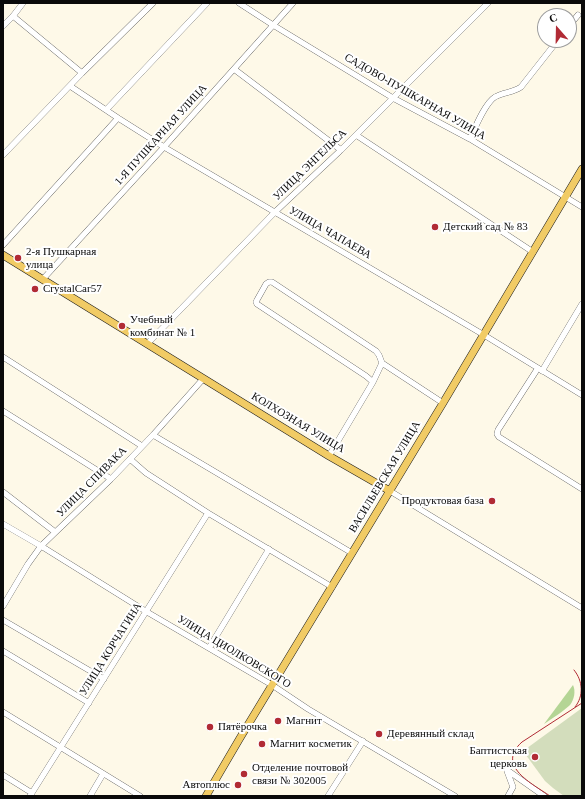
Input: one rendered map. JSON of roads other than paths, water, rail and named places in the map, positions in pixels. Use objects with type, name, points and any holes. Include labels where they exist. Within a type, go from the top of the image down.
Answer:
[{"type":"main road","name":"ВАСИЛЬЕВСКАЯ УЛИЦА","points":[[206,796],[484,335],[582,169]]},
{"type":"main road","name":"КОЛХОЗНАЯ УЛИЦА","points":[[3,255],[329,456],[390,491]]},
{"type":"street","points":[[3,26],[23,3]]},
{"type":"street","points":[[3,154],[153,3]]},
{"type":"street","points":[[106,110],[208,3]]},
{"type":"street","name":"САДОВО-ПУШКАРНАЯ УЛИЦА","points":[[239,3],[273,26],[393,98],[470,139],[582,207]]},
{"type":"street","name":"1-Я ПУШКАРНАЯ УЛИЦА","points":[[43,279],[293,3]]},
{"type":"street","name":"УЛИЦА ЭНГЕЛЬСА","points":[[147,344],[275,212],[356,136],[488,3]]},
{"type":"street","points":[[13,16],[82,73]]},
{"type":"street","points":[[470,139],[480,117],[491,100],[495,97],[516,91],[521,87],[552,48]]},
{"type":"street","points":[[234,68],[341,150]]},
{"type":"street","name":"УЛИЦА ЧАПАЕВА","points":[[70,86],[164,147],[484,335],[582,395]]},
{"type":"street","points":[[3,245],[118,118]]},
{"type":"street","points":[[356,136],[533,252]]},
{"type":"street","points":[[373,382],[257,304],[256,302],[266,284],[272,282],[376,351],[382,363],[443,403]]},
{"type":"street","points":[[581,307],[540,370],[498,430],[497,434],[499,437],[582,489]]},
{"type":"street","points":[[3,357],[142,446]]},
{"type":"street","points":[[329,456],[373,382],[382,363]]},
{"type":"street","name":"УЛИЦА СПИВАКА","points":[[3,606],[28,564],[41,546],[111,479],[203,379]]},
{"type":"street","points":[[3,411],[111,479]]},
{"type":"street","points":[[153,435],[352,553]]},
{"type":"street","points":[[130,459],[146,473],[332,587]]},
{"type":"street","name":"КОЛХОЗНАЯ УЛИЦА","points":[[390,491],[582,608]]},
{"type":"street","points":[[3,492],[55,532]]},
{"type":"street","name":"УЛИЦА КОРЧАГИНА","points":[[31,794],[208,512]]},
{"type":"street","name":"УЛИЦА ЦИОЛКОВСКОГО","points":[[3,524],[146,612],[272,685],[308,709],[455,796]]},
{"type":"street","points":[[209,648],[269,549]]},
{"type":"street","points":[[3,620],[104,679]]},
{"type":"street","points":[[3,651],[89,703]]},
{"type":"street","points":[[3,712],[140,796]]},
{"type":"street","points":[[328,796],[363,741]]},
{"type":"street","points":[[508,796],[513,787],[507,770],[544,796]]},
{"type":"street","points":[[90,796],[104,774]]},
{"type":"street","points":[[3,775],[31,794]]},
{"type":"tram line","points":[[574,670],[581,684],[580,698],[575,707]]},
{"type":"tram line","points":[[550,796],[520,774],[513,759],[515,751],[522,742],[582,703]]},
{"type":"place","name":"Детский сад № 83","points":[[435,227]]},
{"type":"place","name":"2-я Пушкарная улица","points":[[18,258]]},
{"type":"place","name":"CrystalCar57","points":[[35,289]]},
{"type":"place","name":"Учебный комбинат № 1","points":[[122,326]]},
{"type":"place","name":"Продуктовая база","points":[[492,501]]},
{"type":"place","name":"Магнит","points":[[278,721]]},
{"type":"place","name":"Пятёрочка","points":[[210,727]]},
{"type":"place","name":"Деревянный склад","points":[[379,734]]},
{"type":"place","name":"Магнит косметик","points":[[262,744]]},
{"type":"place","name":"Баптистская церковь","points":[[535,757]]},
{"type":"place","name":"Отделение почтовой связи № 302005","points":[[244,774]]},
{"type":"place","name":"Автоплюс","points":[[238,785]]}]
